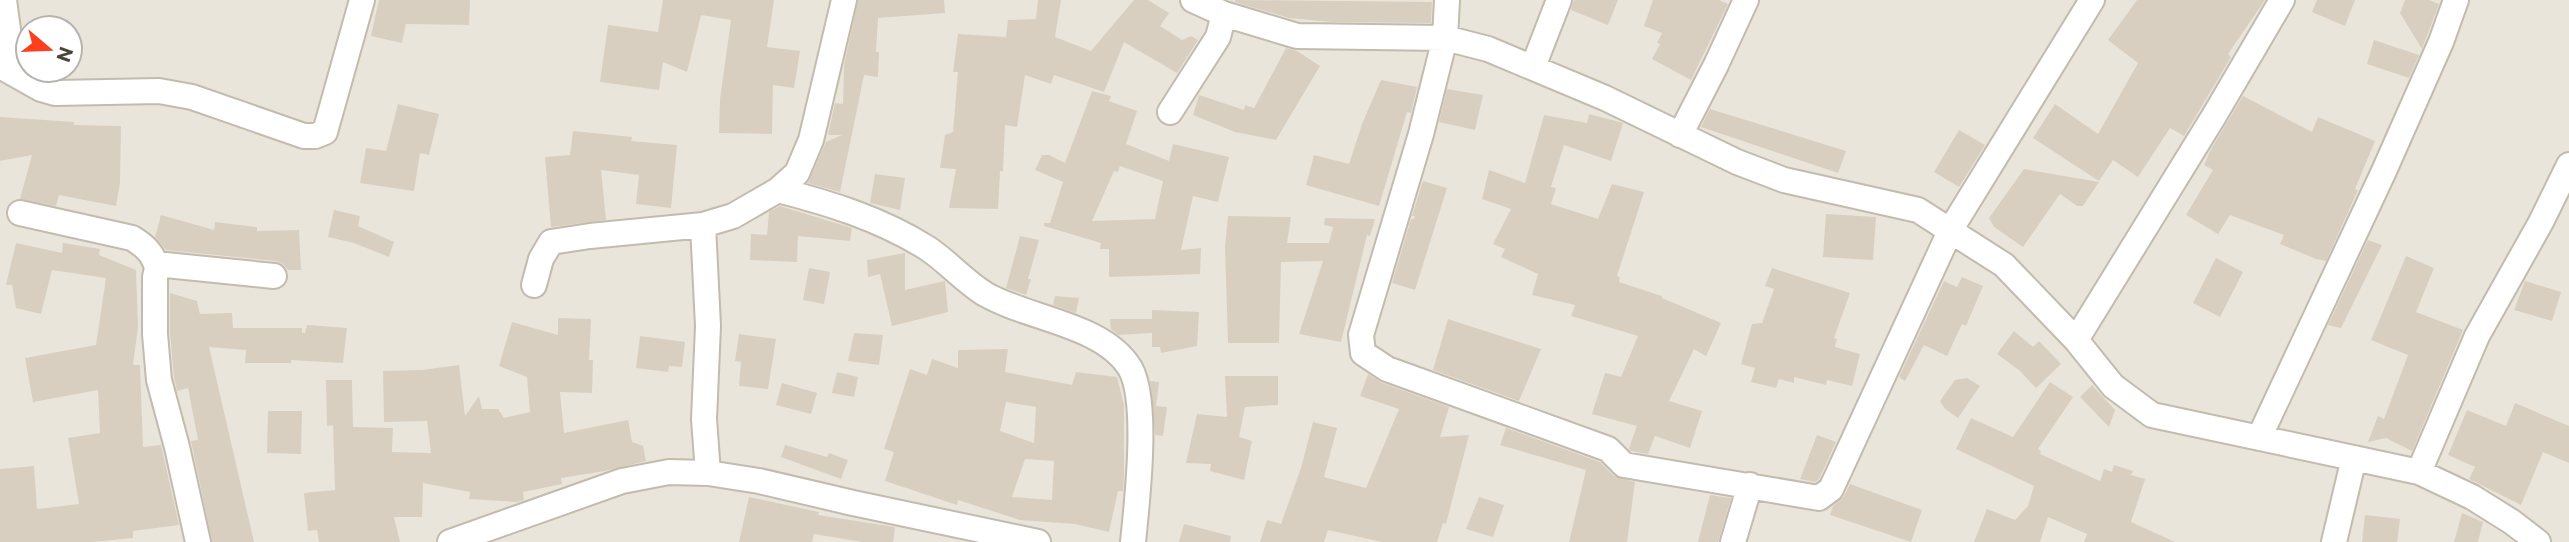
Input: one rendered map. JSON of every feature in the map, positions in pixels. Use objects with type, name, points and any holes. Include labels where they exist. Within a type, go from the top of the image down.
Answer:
[{"type":"street","points":[[4,0],[7,70],[41,89],[55,93],[159,91],[192,97],[304,136],[316,136],[325,132],[362,0]]},
{"type":"street","points":[[534,285],[541,258],[551,242],[703,225],[733,216],[778,190],[797,173],[811,140],[844,0]]},
{"type":"street","points":[[1193,0],[1224,14],[1297,36],[1446,38],[1488,49],[1533,66],[1737,162],[1784,180],[1919,210],[2004,265],[2076,340],[2113,386],[2152,415],[2419,472],[2472,496],[2538,542]]},
{"type":"street","points":[[1447,0],[1446,38],[1421,134],[1361,335],[1363,353],[1387,369],[1608,449],[1624,465],[1819,498],[1831,489],[1951,229],[2092,0]]},
{"type":"street","points":[[1533,66],[1559,0]]},
{"type":"street","points":[[1680,135],[1746,0]]},
{"type":"street","points":[[2076,340],[2282,0]]},
{"type":"street","points":[[2259,438],[2384,171],[2441,42],[2456,0]]},
{"type":"street","points":[[1170,112],[1218,37],[1224,14]]},
{"type":"street","points":[[2419,472],[2477,336],[2541,222],[2569,165]]},
{"type":"street","points":[[778,190],[830,203],[882,225],[928,248],[986,294],[1026,313],[1104,341],[1129,367],[1139,390],[1139,461],[1133,542]]},
{"type":"street","points":[[20,213],[132,238],[153,256],[157,268],[154,298],[159,380],[198,542]]},
{"type":"street","points":[[703,225],[708,326],[704,419],[708,473]]},
{"type":"street","points":[[157,268],[166,265],[274,276]]},
{"type":"street","points":[[2334,542],[2354,458]]},
{"type":"street","points":[[450,542],[622,481],[669,472],[708,473],[759,481],[983,536],[1038,542]]},
{"type":"street","points":[[1734,542],[1750,485]]},
{"type":"shaded area","points":[[0,0],[2569,0],[2569,542],[0,542]]},
{"type":"building","points":[[379,0],[470,0],[469,25],[406,24],[402,43],[371,36]]},
{"type":"building","points":[[663,0],[774,0],[767,47],[800,51],[794,88],[773,85],[772,134],[719,133],[720,99],[731,20],[701,15],[687,72],[663,62],[659,90],[600,82],[608,25],[658,32]]},
{"type":"building","points":[[858,0],[944,0],[945,13],[878,18],[878,77],[864,75],[840,192],[808,183],[826,142],[842,135],[828,135],[835,103],[843,104],[844,65]]},
{"type":"building","points":[[1038,0],[1061,0],[1055,37],[1091,51],[1134,0],[1148,0],[1169,13],[1160,26],[1182,40],[1191,36],[1198,40],[1177,73],[1124,42],[1104,92],[1054,75],[1051,84],[1025,75],[1017,127],[1005,125],[998,209],[949,208],[956,169],[940,168],[945,135],[953,132],[958,72],[953,72],[958,34],[1006,37],[1008,20],[1036,19]]},
{"type":"building","points":[[1235,0],[1432,2],[1431,23],[1332,22],[1289,18]]},
{"type":"building","points":[[1574,0],[1618,0],[1608,25],[1571,10]]},
{"type":"building","points":[[1653,0],[1719,0],[1728,4],[1691,80],[1652,59],[1662,33],[1644,26]]},
{"type":"building","points":[[2137,0],[2265,0],[2228,54],[2231,57],[2184,136],[2170,128],[2138,177],[2113,160],[2099,181],[2033,138],[2055,104],[2098,134],[2138,63],[2108,40]]},
{"type":"building","points":[[2317,0],[2355,0],[2345,26],[2312,12]]},
{"type":"building","points":[[2405,0],[2429,0],[2439,4],[2422,49],[2400,13]]},
{"type":"building","points":[[2374,40],[2419,55],[2409,78],[2367,64]]},
{"type":"building","points":[[1286,48],[1297,51],[1320,66],[1276,140],[1235,132],[1193,115],[1199,95],[1244,110],[1245,105],[1254,108]]},
{"type":"building","points":[[1381,80],[1417,87],[1411,113],[1407,112],[1379,206],[1306,185],[1314,155],[1349,164]]},
{"type":"building","points":[[1447,89],[1483,95],[1475,130],[1439,122]]},
{"type":"building","points":[[1092,91],[1111,96],[1109,101],[1137,111],[1126,144],[1169,161],[1173,144],[1229,157],[1218,202],[1193,196],[1181,250],[1201,248],[1200,274],[1109,277],[1109,249],[1100,249],[1101,243],[1044,226],[1044,223],[1050,223],[1063,182],[1035,170],[1042,155],[1049,155],[1065,163]],"holes":[[[1120,166],[1163,181],[1155,219],[1092,221],[1114,171],[1118,172]]]},
{"type":"building","points":[[2243,96],[2312,132],[2318,117],[2375,141],[2355,189],[2358,190],[2326,261],[2280,244],[2284,235],[2230,215],[2218,234],[2186,215],[2213,170],[2204,165],[2210,151]]},
{"type":"building","points":[[398,104],[439,114],[429,155],[420,153],[414,191],[360,183],[366,148],[386,151]]},
{"type":"building","points":[[1710,109],[1846,151],[1838,173],[1701,127]]},
{"type":"building","points":[[1589,114],[1623,123],[1611,161],[1564,145],[1551,187],[1556,188],[1551,204],[1598,219],[1612,184],[1644,192],[1617,276],[1620,277],[1619,282],[1662,296],[1721,323],[1706,356],[1694,349],[1669,401],[1702,411],[1690,448],[1655,436],[1648,454],[1631,451],[1629,448],[1637,426],[1592,414],[1605,373],[1621,377],[1638,336],[1571,316],[1575,305],[1532,295],[1538,274],[1501,257],[1505,249],[1493,244],[1511,209],[1482,199],[1489,170],[1525,183],[1544,115],[1587,123]]},
{"type":"building","points":[[0,117],[74,122],[74,125],[121,126],[120,183],[116,206],[59,195],[56,206],[20,199],[32,155],[0,161]]},
{"type":"building","points":[[1959,130],[1985,145],[1959,187],[1934,172]]},
{"type":"building","points":[[573,131],[632,137],[631,141],[677,145],[671,208],[636,204],[639,175],[601,170],[606,220],[551,227],[545,157],[570,155]]},
{"type":"building","points":[[2024,169],[2099,182],[2083,206],[2077,206],[2060,194],[2023,247],[1994,227],[1989,218]]},
{"type":"building","points":[[875,174],[905,178],[900,210],[870,203]]},
{"type":"building","points":[[1423,181],[1447,188],[1415,290],[1392,283],[1411,219],[1415,216],[1412,216]]},
{"type":"building","points":[[780,206],[852,228],[850,241],[798,236],[797,262],[750,260],[751,234],[767,235],[769,212]]},
{"type":"building","points":[[334,210],[360,216],[358,226],[394,242],[389,257],[354,243],[328,237]]},
{"type":"building","points":[[1826,214],[1876,217],[1873,260],[1823,257]]},
{"type":"building","points":[[161,215],[214,230],[215,222],[257,227],[257,231],[299,230],[301,270],[288,270],[276,261],[166,250],[155,237]]},
{"type":"building","points":[[1228,216],[1291,217],[1287,243],[1329,243],[1333,227],[1324,225],[1325,218],[1375,219],[1370,236],[1367,235],[1341,342],[1299,334],[1323,261],[1281,262],[1279,343],[1228,343],[1225,247]]},
{"type":"building","points":[[1020,236],[1039,240],[1026,295],[1006,288]]},
{"type":"building","points":[[2368,240],[2382,245],[2341,328],[2328,325]]},
{"type":"building","points":[[16,243],[62,253],[63,243],[100,249],[99,255],[136,270],[138,327],[133,365],[140,365],[143,447],[161,445],[179,525],[133,531],[133,538],[92,542],[0,542],[0,469],[34,466],[37,509],[79,504],[68,438],[100,433],[98,390],[33,402],[25,358],[96,345],[106,278],[52,270],[41,314],[16,308],[12,285],[6,285]]},
{"type":"building","points":[[905,253],[905,290],[945,281],[948,312],[892,326],[880,274],[868,277],[867,260]]},
{"type":"building","points":[[2406,256],[2434,268],[2416,312],[2463,330],[2412,451],[2386,438],[2368,442],[2378,416],[2384,419],[2408,355],[2371,340]]},
{"type":"building","points":[[2216,258],[2243,272],[2220,317],[2193,303]]},
{"type":"building","points":[[809,268],[830,272],[824,304],[803,300]]},
{"type":"building","points":[[1772,268],[1850,293],[1834,338],[1837,339],[1835,347],[1860,354],[1852,386],[1827,380],[1826,385],[1794,377],[1794,383],[1779,379],[1776,388],[1751,382],[1755,368],[1741,364],[1752,324],[1762,323],[1774,289],[1765,286]]},
{"type":"building","points":[[1962,277],[1983,286],[1966,326],[1962,324],[1947,356],[1924,345],[1905,381],[1899,377],[1944,281],[1957,287]]},
{"type":"building","points":[[2525,281],[2561,292],[2552,321],[2514,310]]},
{"type":"building","points":[[170,293],[197,301],[200,314],[232,313],[233,328],[302,328],[302,333],[305,333],[307,325],[347,328],[343,363],[291,360],[291,363],[245,363],[246,350],[209,347],[254,542],[212,542],[191,441],[198,440],[188,388],[177,391],[174,377]]},
{"type":"building","points":[[1055,296],[1079,298],[1076,313],[1053,305]]},
{"type":"building","points":[[1152,310],[1199,312],[1197,346],[1161,353],[1160,347],[1152,347],[1152,333],[1118,335],[1111,329],[1110,319],[1152,319]]},
{"type":"building","points":[[558,318],[591,319],[589,360],[593,360],[592,393],[560,392],[564,433],[628,420],[632,442],[643,446],[646,461],[561,478],[562,484],[523,492],[524,500],[517,502],[469,499],[470,492],[423,483],[422,517],[394,517],[400,542],[319,542],[317,530],[308,531],[304,493],[335,490],[333,425],[327,426],[326,380],[352,380],[353,427],[393,428],[392,452],[431,453],[427,421],[384,422],[383,371],[459,365],[465,416],[479,396],[482,409],[498,409],[504,418],[530,412],[527,377],[499,366],[512,322],[558,335]]},
{"type":"building","points":[[1448,319],[1541,349],[1519,401],[1433,370]]},
{"type":"building","points":[[2014,331],[2033,347],[2039,341],[2061,364],[2036,388],[2020,371],[1997,354]]},
{"type":"building","points":[[854,333],[883,335],[879,365],[848,361]]},
{"type":"building","points":[[739,334],[776,339],[768,389],[739,386],[741,362],[735,361]]},
{"type":"building","points":[[640,336],[685,342],[682,367],[669,366],[668,372],[636,368]]},
{"type":"building","points":[[1008,349],[1005,372],[1072,385],[1076,372],[1117,377],[1124,405],[1124,477],[1123,491],[1118,491],[1109,532],[1075,524],[1020,520],[958,500],[957,505],[885,481],[894,452],[884,449],[910,369],[927,375],[932,359],[958,368],[958,350]],"holes":[[[1006,402],[1036,407],[1034,443],[1000,431]],[[1025,459],[1054,461],[1052,500],[1012,497]]]},
{"type":"building","points":[[837,372],[858,377],[854,397],[832,393]]},
{"type":"building","points":[[1368,374],[1382,383],[1449,407],[1440,437],[1469,435],[1446,524],[1443,523],[1437,542],[1382,542],[1328,530],[1324,542],[1260,542],[1267,520],[1281,524],[1301,468],[1313,422],[1337,428],[1324,477],[1366,488],[1399,409],[1360,396]]},
{"type":"building","points":[[1225,376],[1278,376],[1278,405],[1245,407],[1239,437],[1252,441],[1244,480],[1210,471],[1211,464],[1186,463],[1197,414],[1227,417]]},
{"type":"building","points":[[1967,378],[1980,386],[1958,418],[1945,409],[1940,401],[1955,380]]},
{"type":"building","points":[[1150,381],[1159,382],[1156,406],[1167,407],[1163,436],[1155,435]]},
{"type":"building","points":[[2050,382],[2073,397],[2038,449],[2040,454],[2100,481],[2104,469],[2112,472],[2114,465],[2133,471],[2131,475],[2145,479],[2131,522],[2175,542],[2084,542],[2087,534],[2048,517],[2040,542],[1974,542],[1987,509],[2015,520],[2028,506],[2034,486],[1956,449],[1971,418],[2013,437]]},
{"type":"building","points":[[782,383],[817,393],[811,414],[776,405]]},
{"type":"building","points":[[2092,385],[2115,410],[2109,427],[2080,397]]},
{"type":"building","points":[[2515,403],[2569,426],[2569,463],[2543,452],[2521,505],[2469,479],[2475,467],[2448,455],[2467,410],[2506,426]]},
{"type":"building","points":[[268,411],[302,411],[301,454],[267,453]]},
{"type":"building","points":[[1506,428],[1600,462],[1614,476],[1635,482],[1627,542],[1569,542],[1586,470],[1500,445]]},
{"type":"building","points":[[1817,435],[1836,442],[1819,479],[1815,482],[1800,479]]},
{"type":"building","points":[[785,445],[827,457],[829,453],[848,460],[841,479],[781,457]]},
{"type":"building","points":[[1850,484],[1922,510],[1911,542],[1830,515],[1833,506],[1844,496]]},
{"type":"building","points":[[1710,495],[1731,498],[1718,542],[1698,542]]},
{"type":"building","points":[[749,497],[819,512],[818,515],[895,527],[893,542],[862,542],[814,534],[812,542],[739,542]]},
{"type":"building","points":[[1479,497],[1504,505],[1493,537],[1466,529]]},
{"type":"building","points":[[2462,513],[2483,522],[2478,542],[2454,542]]},
{"type":"building","points":[[2365,515],[2400,519],[2397,542],[2362,542]]},
{"type":"building","points":[[1184,524],[1231,536],[1230,542],[1179,542]]}]
